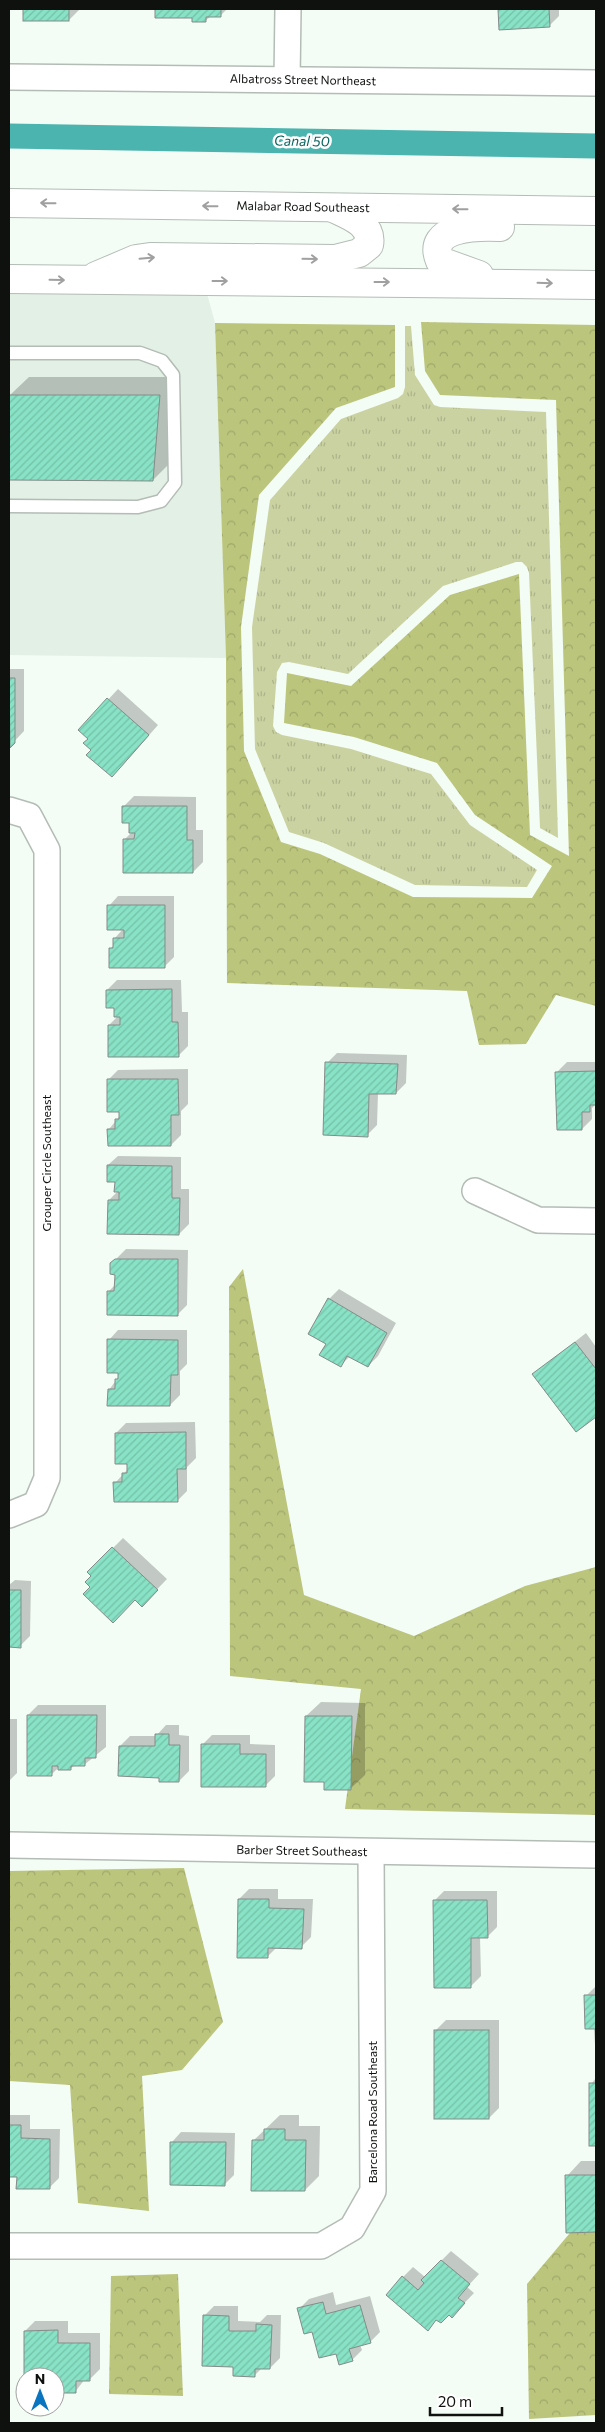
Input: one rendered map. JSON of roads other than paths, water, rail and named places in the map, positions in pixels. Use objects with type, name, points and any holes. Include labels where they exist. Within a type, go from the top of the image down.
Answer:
[{"type":"main road","name":"Malabar Road Southeast","points":[[9,203],[596,212]]},
{"type":"main road","points":[[86,280],[136,259],[150,257],[335,259],[359,253],[369,245],[370,237],[367,228],[332,207]]},
{"type":"main road","points":[[504,282],[455,268],[440,261],[436,251],[439,241],[450,232],[465,228],[490,226],[596,229]]},
{"type":"main road","points":[[9,279],[596,284]]},
{"type":"street","points":[[287,79],[288,9]]},
{"type":"street","name":"Albatross Street Northeast","points":[[9,77],[596,83]]},
{"type":"street","name":"Grouper Circle Southeast","points":[[9,810],[29,816],[48,850],[48,1478],[36,1504],[9,1514]]},
{"type":"street","points":[[475,1191],[538,1220],[596,1221]]},
{"type":"street","name":"Barber Street Southeast","points":[[9,1845],[596,1855]]},
{"type":"street","name":"Barcelona Road Southeast","points":[[9,2246],[321,2246],[352,2228],[374,2192],[371,1852]]},
{"type":"lane","points":[[9,353],[140,353],[162,360],[174,374],[175,483],[161,501],[138,506],[9,506]]},
{"type":"waterway","name":"Canal 50","points":[[9,136],[596,146]]}]
